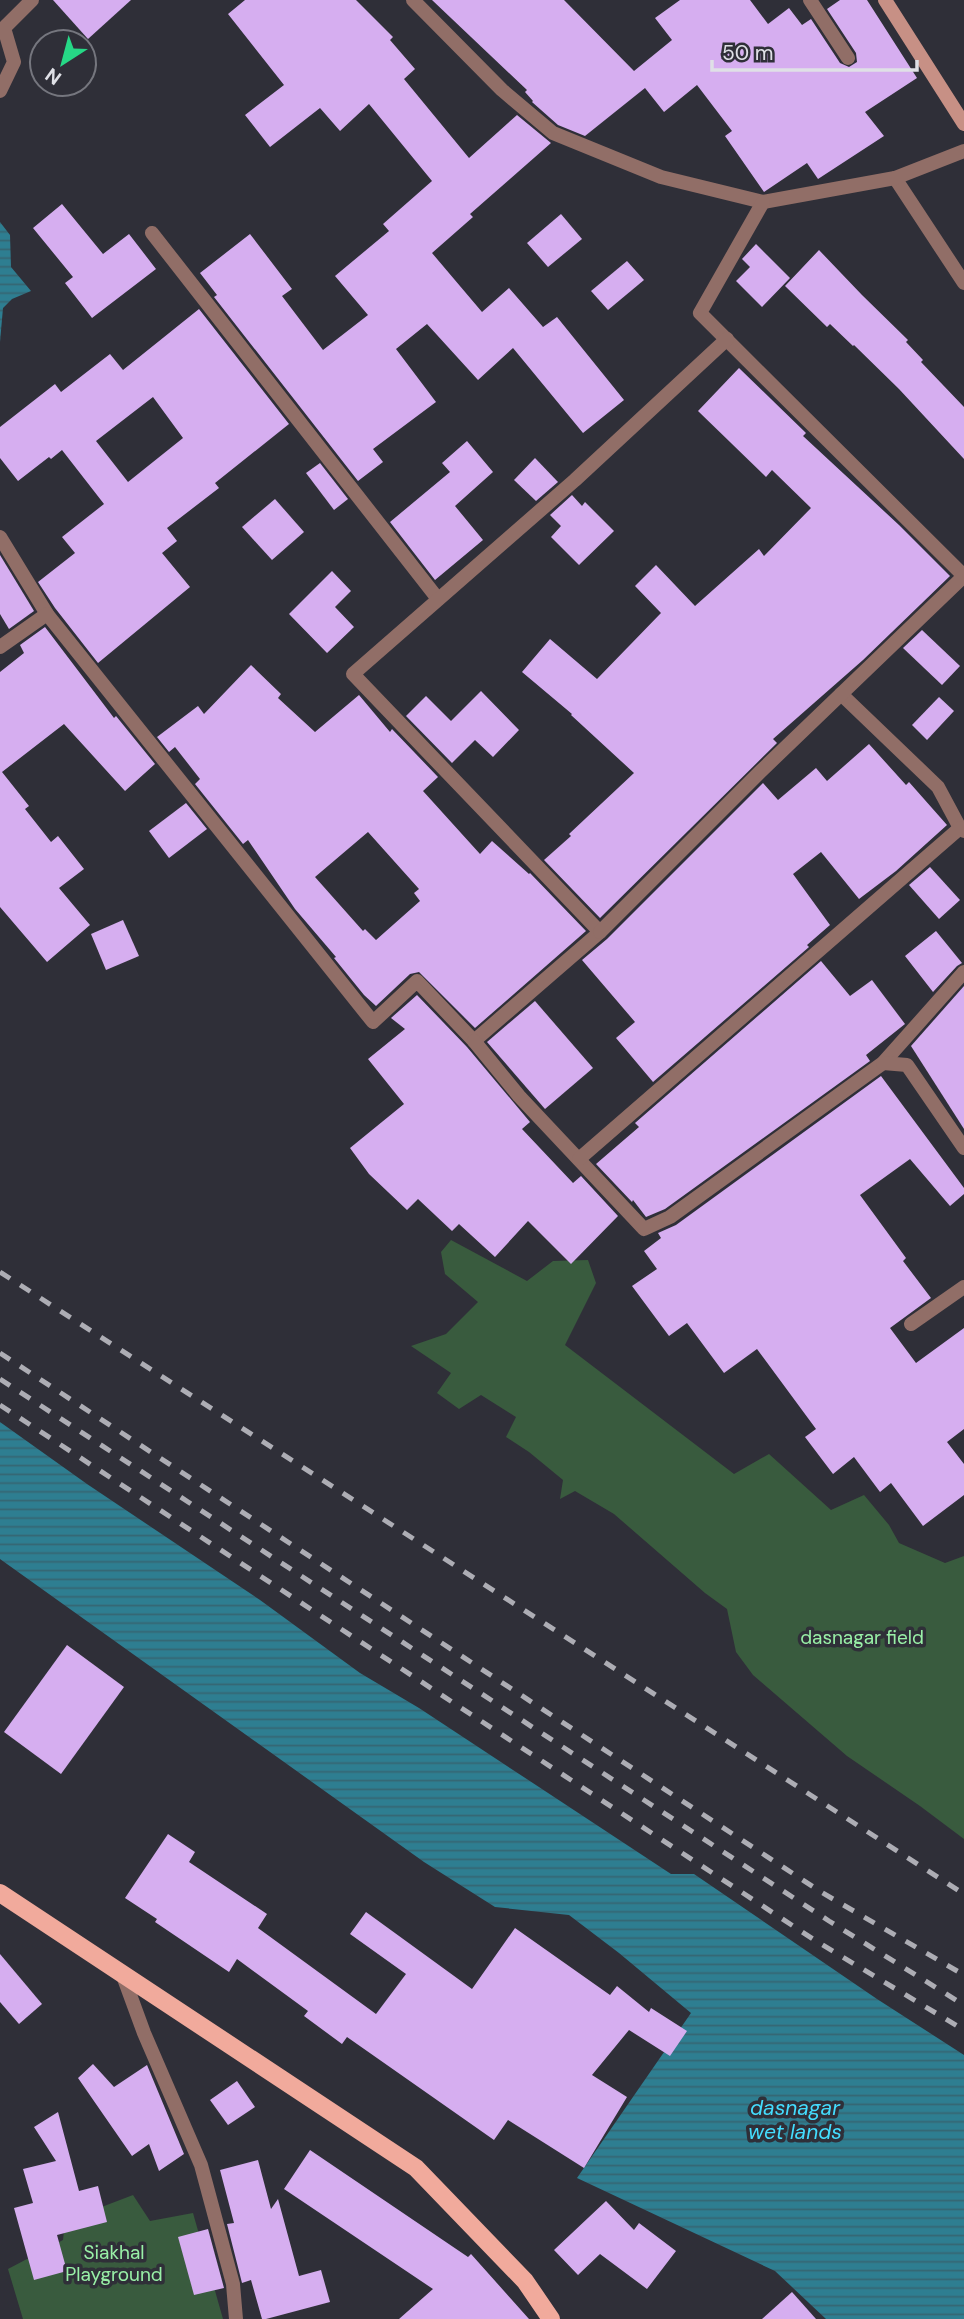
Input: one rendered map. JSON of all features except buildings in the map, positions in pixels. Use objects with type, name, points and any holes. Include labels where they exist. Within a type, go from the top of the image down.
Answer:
[{"type":"main road","points":[[0,1893],[416,2168],[525,2281],[551,2319]]},
{"type":"street","points":[[0,91],[14,62],[2,27],[32,0]]},
{"type":"street","points":[[414,0],[502,90],[553,133],[661,177],[764,202],[895,178],[964,151]]},
{"type":"street","points":[[810,0],[848,58]]},
{"type":"street","points":[[885,0],[964,124]]},
{"type":"street","points":[[895,178],[964,283]]},
{"type":"street","points":[[474,1041],[600,932],[964,576],[700,313],[764,202]]},
{"type":"street","points":[[152,233],[438,599]]},
{"type":"street","points":[[600,932],[353,674],[575,480],[727,339]]},
{"type":"street","points":[[0,537],[47,614],[373,1021],[418,981],[474,1041],[519,1096],[644,1229],[670,1217],[883,1063],[964,972]]},
{"type":"street","points":[[0,647],[47,614]]},
{"type":"street","points":[[579,1159],[962,829],[938,787],[841,694]]},
{"type":"street","points":[[883,1063],[907,1065],[964,1148]]},
{"type":"street","points":[[911,1324],[964,1287]]},
{"type":"street","points":[[122,1973],[144,2033],[201,2165],[233,2284],[236,2319]]},
{"type":"green space","name":"dasnagar field","points":[[451,1240],[527,1281],[553,1261],[588,1260],[596,1283],[565,1345],[734,1474],[769,1454],[831,1510],[864,1495],[889,1525],[899,1543],[945,1563],[964,1556],[964,1839],[847,1756],[753,1675],[736,1652],[727,1609],[614,1514],[575,1491],[560,1499],[563,1480],[506,1437],[516,1417],[481,1395],[459,1409],[437,1393],[451,1373],[411,1346],[446,1334],[478,1302],[445,1274],[441,1252]]},
{"type":"green space","name":"Siakhal Playground","points":[[133,2195],[150,2221],[193,2213],[223,2319],[23,2319],[8,2269],[63,2240],[65,2221]]},
{"type":"water","points":[[0,222],[10,235],[11,267],[31,291],[12,299],[3,308],[0,342]]},
{"type":"water","name":"dasnagar wet lands","points":[[0,1422],[260,1600],[360,1673],[419,1708],[671,1874],[694,1874],[964,2055],[964,2319],[826,2319],[775,2271],[577,2178],[691,2013],[569,1915],[495,1907],[424,1862],[0,1559]]},
{"type":"railway","points":[[0,1272],[964,1894]]},
{"type":"railway","points":[[0,1353],[821,1892],[964,1975]]},
{"type":"railway","points":[[0,1379],[829,1921],[964,2005]]},
{"type":"railway","points":[[0,1405],[816,1941],[964,2030]]}]
